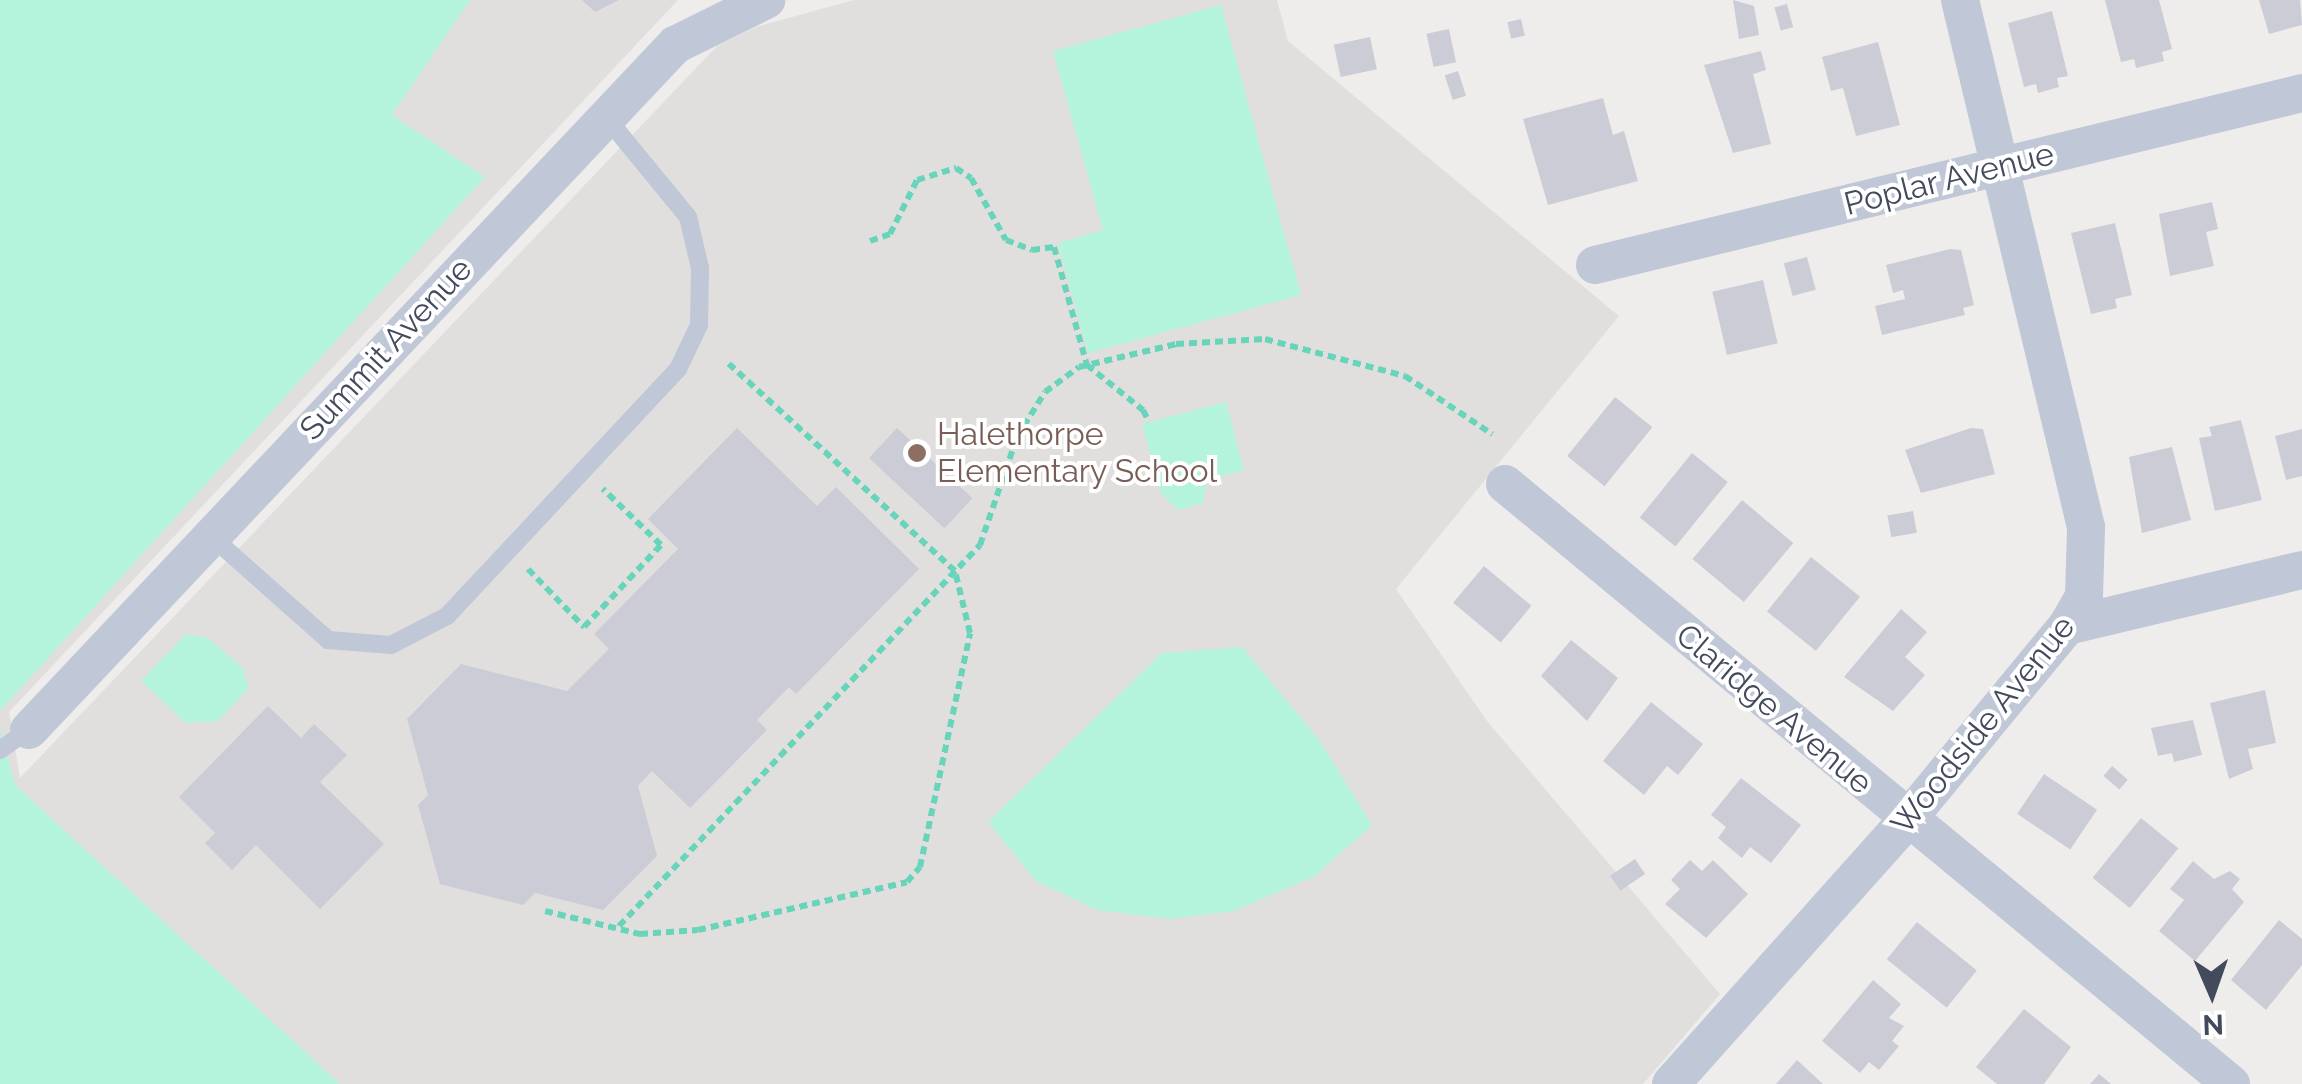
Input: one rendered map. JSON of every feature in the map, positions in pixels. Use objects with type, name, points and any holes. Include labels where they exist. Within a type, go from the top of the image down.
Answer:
[{"type":"street","name":"Summit Avenue","points":[[14,740],[675,45],[766,0]]},
{"type":"street","name":"Woodside Avenue","points":[[1671,1084],[1908,820],[2067,626],[2084,596],[2086,527],[1960,0]]},
{"type":"street","name":"Poplar Avenue","points":[[1595,265],[2302,93]]},
{"type":"street","name":"Claridge Avenue","points":[[1505,484],[2231,1084]]},
{"type":"street","points":[[2067,626],[2302,570]]},
{"type":"lane","points":[[211,536],[328,640],[390,645],[420,635],[447,616],[678,370],[699,325],[702,298],[688,217],[605,116]]},
{"type":"path","points":[[870,241],[890,234],[917,180],[956,168],[971,178],[1006,240],[1032,250],[1054,247],[1087,365],[1143,410],[1148,422]]},
{"type":"path","points":[[618,926],[980,545],[1017,436],[1045,392],[1087,365],[1176,344],[1264,339],[1405,376],[1492,434]]},
{"type":"path","points":[[545,911],[640,934],[698,930],[907,882],[920,868],[970,633],[955,572],[727,362]]},
{"type":"path","points":[[528,570],[584,627],[660,545],[603,490]]},
{"type":"shaded area","name":"Halethorpe Elementary School","points":[[0,0],[678,0],[9,712],[20,778],[717,46],[756,27],[854,0],[1277,0],[1288,41],[1619,316],[1396,589],[1487,721],[1720,994],[1643,1084],[0,1084]]},
{"type":"green space","points":[[0,0],[470,0],[392,115],[485,177],[0,711]]},
{"type":"green space","points":[[1221,5],[1301,295],[1088,353],[1058,243],[1103,230],[1053,51]]},
{"type":"green space","points":[[1226,402],[1244,470],[1207,480],[1203,503],[1178,510],[1161,494],[1142,424]]},
{"type":"green space","points":[[186,634],[208,638],[242,667],[249,688],[218,721],[186,723],[141,681]]},
{"type":"green space","points":[[1242,647],[1317,737],[1372,825],[1315,876],[1234,911],[1169,919],[1097,910],[1036,881],[988,822],[1162,653]]},
{"type":"green space","points":[[0,728],[15,785],[340,1084],[0,1084]]},
{"type":"building","points":[[582,0],[619,0],[595,12]]},
{"type":"building","points":[[1733,0],[1754,6],[1759,35],[1739,39]]},
{"type":"building","points":[[2105,0],[2159,0],[2172,49],[2162,52],[2164,61],[2136,68],[2134,59],[2121,62]]},
{"type":"building","points":[[2259,0],[2300,0],[2302,25],[2269,34]]},
{"type":"building","points":[[1787,4],[1793,27],[1781,31],[1774,7]]},
{"type":"building","points":[[2052,11],[2068,76],[2057,78],[2059,87],[2038,93],[2036,84],[2024,87],[2008,23]]},
{"type":"building","points":[[1521,19],[1525,36],[1511,39],[1507,22]]},
{"type":"building","points":[[1449,29],[1456,62],[1434,67],[1427,34]]},
{"type":"building","points":[[1370,37],[1377,69],[1341,77],[1334,45]]},
{"type":"building","points":[[1878,42],[1900,125],[1856,136],[1843,88],[1831,91],[1822,57]]},
{"type":"building","points":[[1761,51],[1766,70],[1753,74],[1771,144],[1733,153],[1704,65]]},
{"type":"building","points":[[1458,71],[1466,96],[1453,100],[1445,75]]},
{"type":"building","points":[[1603,98],[1613,135],[1624,131],[1638,181],[1548,205],[1523,119]]},
{"type":"building","points":[[2212,202],[2218,229],[2206,232],[2214,266],[2170,276],[2159,214]]},
{"type":"building","points":[[2115,223],[2132,295],[2115,299],[2117,308],[2091,314],[2071,233]]},
{"type":"building","points":[[1950,249],[1961,250],[1974,305],[1963,308],[1965,315],[1882,335],[1875,306],[1905,299],[1903,290],[1893,293],[1886,265]]},
{"type":"building","points":[[1807,257],[1816,290],[1793,296],[1784,263]]},
{"type":"building","points":[[1763,280],[1778,343],[1727,355],[1712,292]]},
{"type":"building","points":[[1615,397],[1652,427],[1604,486],[1567,456]]},
{"type":"building","points":[[2241,420],[2262,500],[2215,511],[2199,438],[2212,436],[2209,427]]},
{"type":"building","points":[[737,428],[817,506],[836,487],[919,569],[796,694],[789,687],[757,720],[767,730],[690,808],[652,771],[638,786],[657,856],[603,910],[535,893],[523,905],[440,884],[418,805],[428,795],[407,719],[461,664],[567,691],[609,649],[594,634],[678,549],[648,519]]},
{"type":"building","points":[[897,428],[972,498],[944,528],[869,458]]},
{"type":"building","points":[[1971,428],[1983,429],[1995,474],[1921,493],[1905,450]]},
{"type":"building","points":[[2302,429],[2302,476],[2286,480],[2275,436]]},
{"type":"building","points":[[2172,447],[2191,520],[2142,533],[2129,457]]},
{"type":"building","points":[[1692,453],[1728,482],[1676,546],[1640,518]]},
{"type":"building","points":[[1742,500],[1793,543],[1744,602],[1693,559]]},
{"type":"building","points":[[1913,511],[1917,533],[1891,537],[1887,516]]},
{"type":"building","points":[[1811,557],[1860,597],[1816,651],[1767,611]]},
{"type":"building","points":[[1484,566],[1531,606],[1501,643],[1453,603]]},
{"type":"building","points":[[1901,609],[1927,632],[1905,657],[1925,675],[1893,711],[1844,677]]},
{"type":"building","points":[[1571,640],[1618,678],[1587,721],[1541,676]]},
{"type":"building","points":[[2265,690],[2276,743],[2248,749],[2253,769],[2229,779],[2210,703]]},
{"type":"building","points":[[1651,702],[1703,744],[1678,775],[1667,766],[1644,795],[1603,761]]},
{"type":"building","points":[[268,706],[301,738],[314,724],[347,755],[320,782],[384,844],[320,909],[256,845],[232,870],[205,843],[215,833],[179,797]]},
{"type":"building","points":[[2193,720],[2202,755],[2174,762],[2172,753],[2158,756],[2151,728]]},
{"type":"building","points":[[2112,766],[2128,780],[2119,790],[2103,776]]},
{"type":"building","points":[[2044,774],[2097,810],[2070,850],[2017,814]]},
{"type":"building","points":[[1741,778],[1801,825],[1771,863],[1750,847],[1742,858],[1718,838],[1726,827],[1711,815]]},
{"type":"building","points":[[2141,818],[2178,848],[2130,908],[2093,878]]},
{"type":"building","points":[[1635,859],[1645,874],[1620,891],[1610,876]]},
{"type":"building","points":[[1690,860],[1702,871],[1713,860],[1748,894],[1706,938],[1665,904],[1680,889],[1671,880]]},
{"type":"building","points":[[2193,861],[2214,879],[2230,871],[2240,879],[2232,889],[2244,902],[2195,961],[2159,931],[2184,900],[2170,889]]},
{"type":"building","points":[[2279,920],[2302,939],[2302,965],[2266,1010],[2231,980]]},
{"type":"building","points":[[1917,922],[1977,970],[1947,1008],[1887,959]]},
{"type":"building","points":[[1873,980],[1901,1004],[1889,1018],[1904,1026],[1892,1041],[1899,1046],[1879,1070],[1869,1062],[1860,1073],[1822,1041]]},
{"type":"building","points":[[2024,1009],[2071,1047],[2044,1084],[1997,1084],[1976,1067]]},
{"type":"building","points":[[1797,1060],[1823,1084],[1776,1084]]},
{"type":"building","points":[[2099,1074],[2111,1084],[2090,1084]]},
{"type":"place","name":"Halethorpe Elementary School","points":[[917,453]]}]
